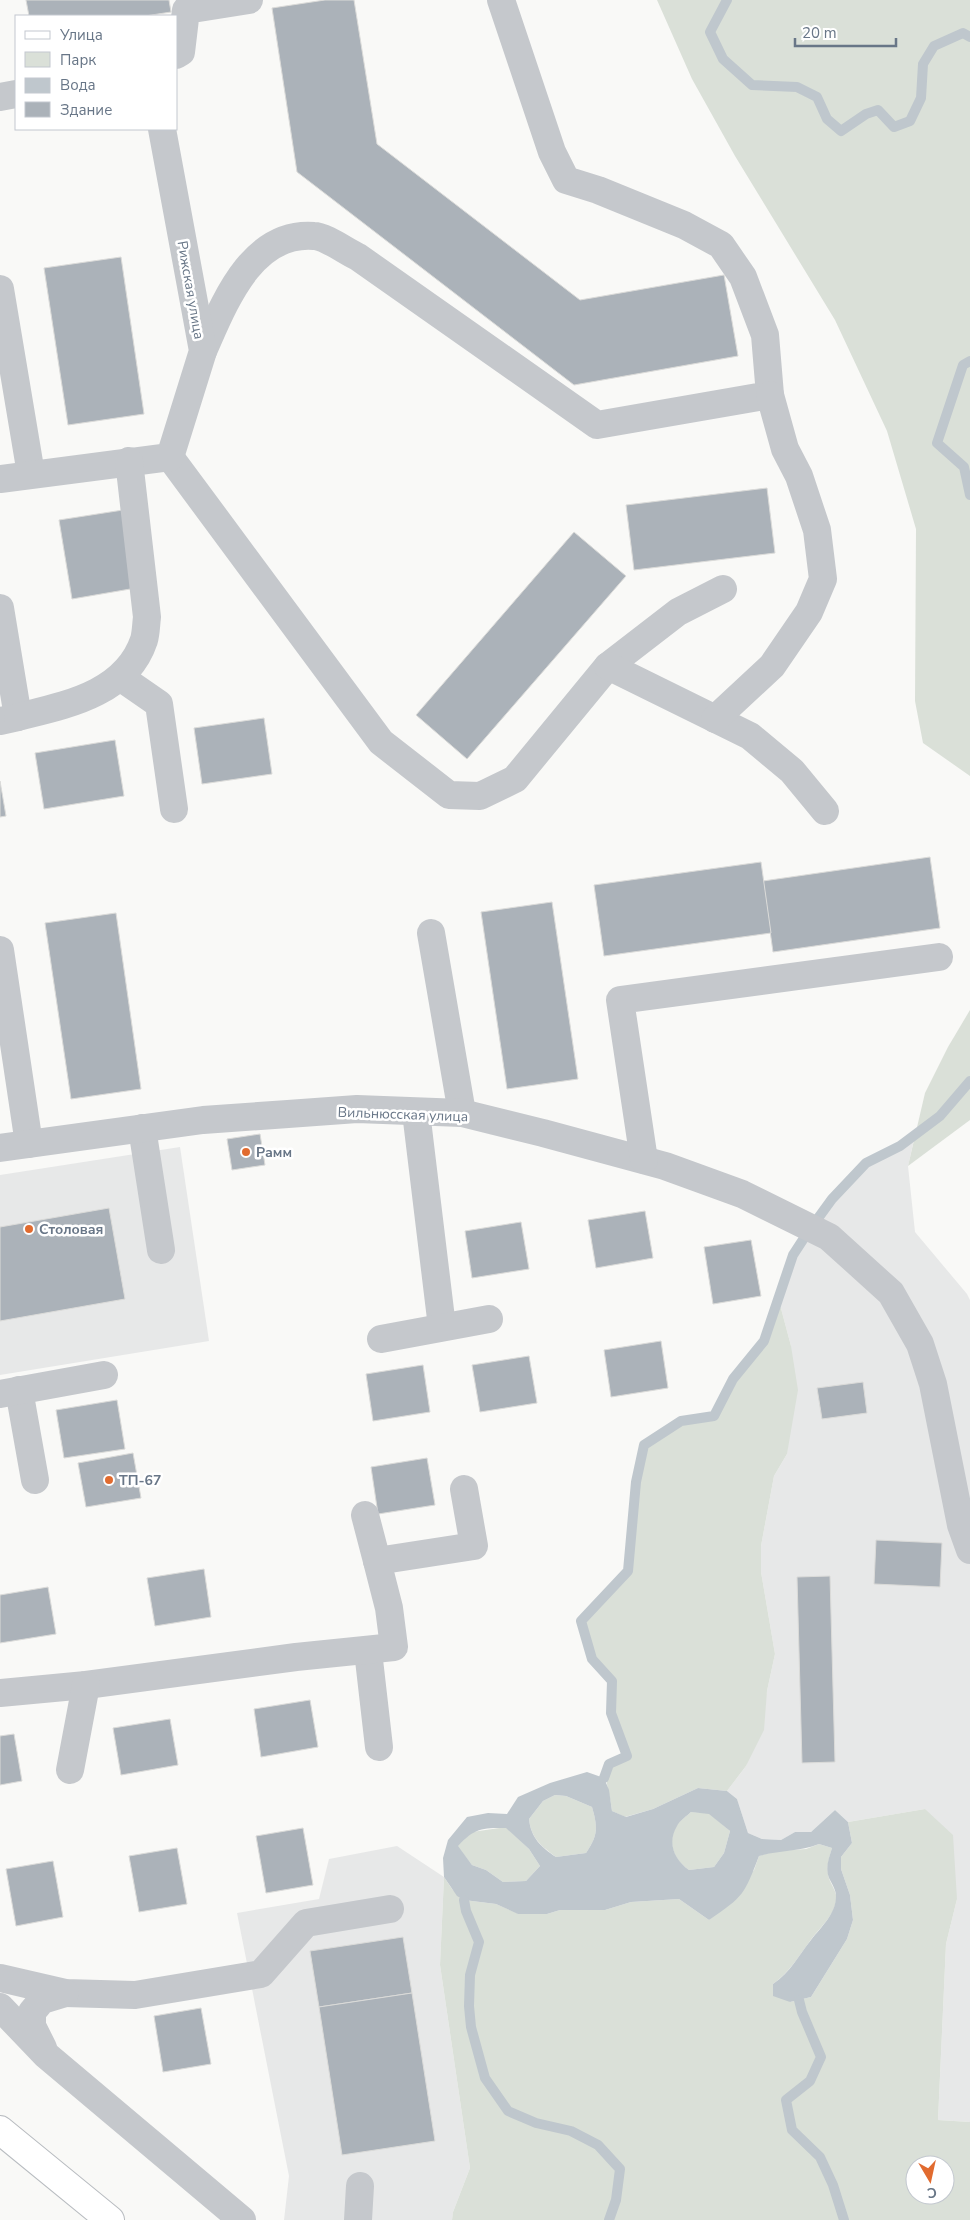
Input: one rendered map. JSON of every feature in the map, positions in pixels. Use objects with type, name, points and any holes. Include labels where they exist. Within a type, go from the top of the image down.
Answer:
[{"type":"main road","points":[[0,2130],[110,2220]]},
{"type":"street","points":[[178,54],[181,52],[185,5],[249,0]]},
{"type":"street","points":[[501,0],[552,152],[566,180],[598,190],[684,225],[721,245],[743,277],[765,336],[770,395],[785,449],[800,476],[817,530],[823,579],[808,612],[772,666],[715,719]]},
{"type":"street","points":[[0,97],[15,94]]},
{"type":"street","name":"Рижская улица","points":[[162,130],[203,351],[170,457]]},
{"type":"street","points":[[203,351],[224,304],[252,260],[281,239],[315,236],[358,257],[597,425],[770,395]]},
{"type":"street","points":[[0,289],[31,474]]},
{"type":"street","points":[[0,479],[170,457],[381,742],[449,795],[480,796],[515,779],[608,666],[678,612],[723,589]]},
{"type":"street","points":[[0,608],[9,719],[65,706],[96,694],[120,677],[134,660],[144,639],[147,617],[129,461]]},
{"type":"street","points":[[608,666],[750,736],[792,771],[825,810]]},
{"type":"street","points":[[120,677],[159,704],[174,809]]},
{"type":"street","points":[[431,933],[462,1113]]},
{"type":"street","points":[[0,950],[29,1144]]},
{"type":"street","points":[[644,1160],[620,1000],[939,957]]},
{"type":"street","name":"Вильнюсская улица","points":[[0,1148],[203,1120],[357,1109],[462,1113],[665,1166],[742,1194],[829,1237],[891,1293],[920,1344],[933,1384],[962,1525],[970,1550]]},
{"type":"street","points":[[416,1112],[442,1327]]},
{"type":"street","points":[[142,1128],[162,1250]]},
{"type":"street","points":[[381,1339],[489,1319]]},
{"type":"street","points":[[35,1480],[9,1392],[104,1375]]},
{"type":"street","points":[[377,1561],[474,1546],[464,1489]]},
{"type":"street","points":[[0,1693],[86,1685],[296,1657],[368,1651],[394,1646],[389,1608],[365,1515]]},
{"type":"street","points":[[368,1651],[379,1747]]},
{"type":"street","points":[[70,1770],[86,1685]]},
{"type":"street","points":[[0,1978],[64,1993],[135,1994],[261,1974],[306,1923],[390,1909]]},
{"type":"street","points":[[46,2056],[32,2026],[32,2012],[42,2000],[64,1993]]},
{"type":"street","points":[[0,2007],[46,2056],[242,2220]]},
{"type":"street","points":[[358,2220],[360,2186]]},
{"type":"shaded area","points":[[915,1135],[908,1166],[915,1232],[970,1300],[970,2122],[938,2120],[946,1944],[957,1899],[925,1809],[848,1822],[835,1810],[811,1832],[795,1832],[781,1840],[762,1839],[748,1833],[737,1799],[727,1791],[746,1766],[767,1691],[775,1654],[761,1572],[761,1546],[774,1476],[787,1454],[791,1346],[779,1301],[793,1255],[832,1199],[866,1163],[900,1146]]},
{"type":"shaded area","points":[[180,1147],[209,1341],[0,1375],[0,1175]]},
{"type":"shaded area","points":[[397,1846],[444,1877],[440,1965],[470,2168],[453,2212],[452,2220],[284,2220],[289,2176],[237,1913],[319,1899],[329,1859]]},
{"type":"green space","points":[[657,0],[970,0],[970,776],[923,743],[915,701],[916,529],[887,431],[835,320],[735,156],[692,79]]},
{"type":"green space","points":[[970,1010],[970,1120],[908,1166],[925,1093],[948,1047]]},
{"type":"green space","points":[[779,1301],[791,1346],[798,1390],[787,1454],[774,1476],[761,1546],[761,1572],[775,1654],[767,1691],[764,1730],[746,1766],[727,1791],[698,1788],[653,1809],[625,1817],[612,1811],[607,1782],[609,1764],[627,1756],[611,1713],[612,1681],[592,1659],[581,1621],[628,1571],[636,1482],[644,1445],[681,1421],[714,1416],[733,1379],[764,1341]]},
{"type":"green space","points":[[555,1795],[566,1796],[592,1807],[596,1831],[586,1853],[556,1857],[541,1845],[534,1836],[529,1819],[543,1801]]},
{"type":"green space","points":[[925,1809],[953,1835],[957,1899],[946,1944],[938,2120],[970,2122],[970,2220],[452,2220],[453,2212],[470,2168],[440,1965],[444,1877],[452,1889],[464,1900],[496,1904],[519,1914],[547,1914],[560,1910],[605,1910],[631,1902],[679,1899],[709,1920],[754,1870],[759,1856],[776,1851],[806,1849],[819,1844],[832,1848],[828,1872],[836,1895],[834,1908],[828,1920],[793,1964],[773,1984],[790,2002],[811,1997],[847,1939],[853,1920],[850,1895],[841,1869],[841,1857],[852,1843],[848,1822]]},
{"type":"green space","points":[[691,1812],[709,1813],[730,1831],[724,1853],[714,1867],[689,1870],[676,1856],[672,1845],[673,1833],[681,1820]]},
{"type":"green space","points":[[506,1827],[529,1849],[540,1866],[526,1881],[503,1882],[486,1870],[472,1865],[457,1846],[472,1832]]},
{"type":"water","points":[[587,1772],[604,1778],[609,1790],[612,1811],[626,1817],[653,1809],[698,1788],[727,1791],[737,1799],[748,1833],[762,1839],[781,1840],[795,1832],[811,1832],[835,1810],[848,1822],[852,1843],[841,1857],[841,1869],[850,1895],[853,1920],[847,1939],[811,1997],[790,2002],[773,1996],[773,1984],[790,1969],[834,1909],[836,1894],[827,1870],[832,1848],[819,1844],[759,1856],[742,1894],[709,1920],[679,1899],[631,1902],[605,1910],[560,1910],[547,1914],[518,1914],[496,1904],[464,1900],[457,1896],[444,1877],[443,1858],[448,1840],[467,1817],[488,1813],[507,1814],[518,1797],[550,1783]],"holes":[[[555,1795],[566,1796],[592,1807],[596,1831],[586,1853],[556,1857],[541,1846],[534,1837],[529,1819],[543,1801]],[[691,1812],[709,1814],[730,1831],[724,1853],[714,1867],[689,1870],[679,1861],[672,1844],[674,1832],[679,1822]],[[506,1828],[529,1849],[540,1866],[526,1881],[503,1882],[486,1870],[472,1865],[458,1846],[474,1832],[484,1829]]]},
{"type":"building","points":[[26,0],[169,0],[171,12],[152,15],[29,15]]},
{"type":"building","points":[[325,0],[354,0],[377,144],[580,300],[724,275],[738,356],[574,385],[297,172],[272,8]]},
{"type":"building","points":[[121,257],[144,414],[68,425],[44,268]]},
{"type":"building","points":[[767,488],[775,553],[634,570],[626,505]]},
{"type":"building","points":[[123,510],[136,588],[72,599],[59,520]]},
{"type":"building","points":[[574,532],[626,576],[467,759],[416,715]]},
{"type":"building","points":[[264,718],[272,774],[202,784],[194,728]]},
{"type":"building","points":[[115,740],[124,796],[44,809],[35,753]]},
{"type":"building","points":[[0,781],[6,816],[0,817]]},
{"type":"building","points":[[930,857],[940,928],[773,952],[763,881]]},
{"type":"building","points":[[761,862],[771,933],[604,956],[594,885]]},
{"type":"building","points":[[552,902],[578,1079],[507,1089],[481,912]]},
{"type":"building","points":[[116,913],[141,1089],[71,1099],[45,923]]},
{"type":"building","name":"Рамм","points":[[260,1134],[265,1165],[232,1170],[227,1139]]},
{"type":"building","points":[[109,1208],[125,1299],[0,1321],[0,1227]]},
{"type":"building","points":[[645,1211],[653,1258],[596,1268],[588,1220]]},
{"type":"building","points":[[521,1222],[529,1269],[472,1278],[465,1231]]},
{"type":"building","points":[[751,1240],[761,1296],[713,1304],[704,1247]]},
{"type":"building","points":[[661,1341],[668,1388],[611,1397],[604,1350]]},
{"type":"building","points":[[529,1356],[537,1403],[480,1412],[472,1365]]},
{"type":"building","points":[[423,1365],[430,1412],[373,1421],[366,1374]]},
{"type":"building","points":[[863,1382],[867,1413],[822,1419],[817,1388]]},
{"type":"building","points":[[117,1400],[125,1449],[64,1458],[56,1410]]},
{"type":"building","name":"ТП-67","points":[[133,1453],[141,1498],[86,1507],[78,1463]]},
{"type":"building","points":[[427,1458],[435,1505],[378,1514],[371,1467]]},
{"type":"building","points":[[876,1540],[942,1543],[940,1587],[874,1584]]},
{"type":"building","points":[[204,1569],[211,1617],[155,1626],[147,1578]]},
{"type":"building","points":[[830,1576],[835,1762],[802,1763],[797,1577]]},
{"type":"building","points":[[48,1587],[56,1634],[0,1643],[0,1595]]},
{"type":"building","points":[[310,1700],[318,1747],[261,1757],[254,1709]]},
{"type":"building","points":[[170,1719],[178,1765],[121,1775],[113,1728]]},
{"type":"building","points":[[14,1734],[22,1781],[0,1785],[0,1736]]},
{"type":"building","points":[[303,1828],[313,1885],[266,1893],[256,1836]]},
{"type":"building","points":[[177,1848],[187,1904],[139,1912],[129,1856]]},
{"type":"building","points":[[53,1861],[63,1917],[16,1926],[6,1869]]},
{"type":"building","points":[[403,1937],[412,1993],[319,2007],[310,1951]]},
{"type":"building","points":[[412,1993],[435,2141],[342,2155],[319,2007]]},
{"type":"building","points":[[201,2008],[211,2064],[163,2072],[154,2016]]},
{"type":"waterway","points":[[727,0],[710,32],[723,59],[752,85],[797,87],[817,97],[827,119],[841,131],[866,114],[878,110],[894,127],[910,121],[921,98],[923,64],[934,46],[963,33],[970,37]]},
{"type":"waterway","points":[[970,361],[963,365],[937,443],[964,467],[970,495]]},
{"type":"waterway","points":[[816,1221],[832,1199],[866,1163],[900,1146],[940,1116],[970,1081]]},
{"type":"waterway","points":[[604,1778],[609,1764],[627,1756],[611,1713],[612,1681],[592,1659],[581,1621],[628,1571],[636,1482],[644,1445],[681,1421],[714,1416],[733,1379],[764,1341],[793,1255],[806,1235]]},
{"type":"waterway","points":[[464,1900],[466,1911],[479,1942],[470,1975],[469,2006],[471,2027],[485,2078],[508,2111],[536,2123],[571,2131],[598,2145],[620,2169],[616,2200],[609,2220]]},
{"type":"waterway","points":[[799,2000],[802,2012],[821,2057],[810,2081],[786,2100],[792,2130],[820,2157],[833,2185],[844,2220]]},
{"type":"place","name":"Рамм","points":[[246,1152]]},
{"type":"place","name":"Столовая","points":[[29,1229]]},
{"type":"place","name":"ТП-67","points":[[109,1480]]}]
